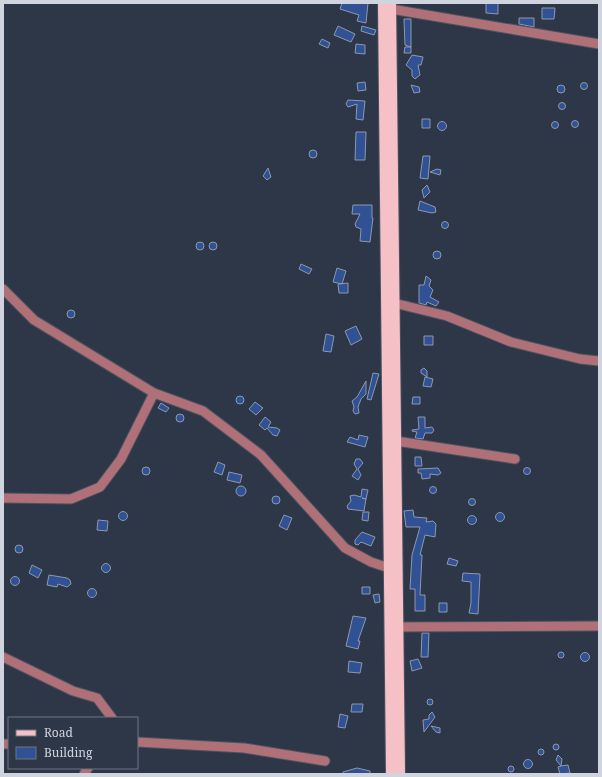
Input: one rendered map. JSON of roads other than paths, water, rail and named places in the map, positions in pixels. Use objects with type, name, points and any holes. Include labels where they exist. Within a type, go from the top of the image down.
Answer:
[{"type":"main road","points":[[387,6],[396,441],[393,568]]},
{"type":"main road","points":[[387,6],[393,568],[400,774]]},
{"type":"main road","points":[[391,774],[394,627]]},
{"type":"street","points":[[387,6],[599,44]]},
{"type":"street","points":[[3,289],[34,320],[154,393],[203,411],[261,455],[345,548],[371,562],[393,568]]},
{"type":"street","points":[[394,303],[447,316],[511,342],[580,359],[599,361]]},
{"type":"street","points":[[3,498],[71,499],[100,487],[121,459],[154,393]]},
{"type":"street","points":[[396,441],[515,459]]},
{"type":"street","points":[[394,627],[599,626]]},
{"type":"street","points":[[3,657],[73,691],[97,698],[111,717]]},
{"type":"street","points":[[138,742],[244,748],[325,760]]}]
